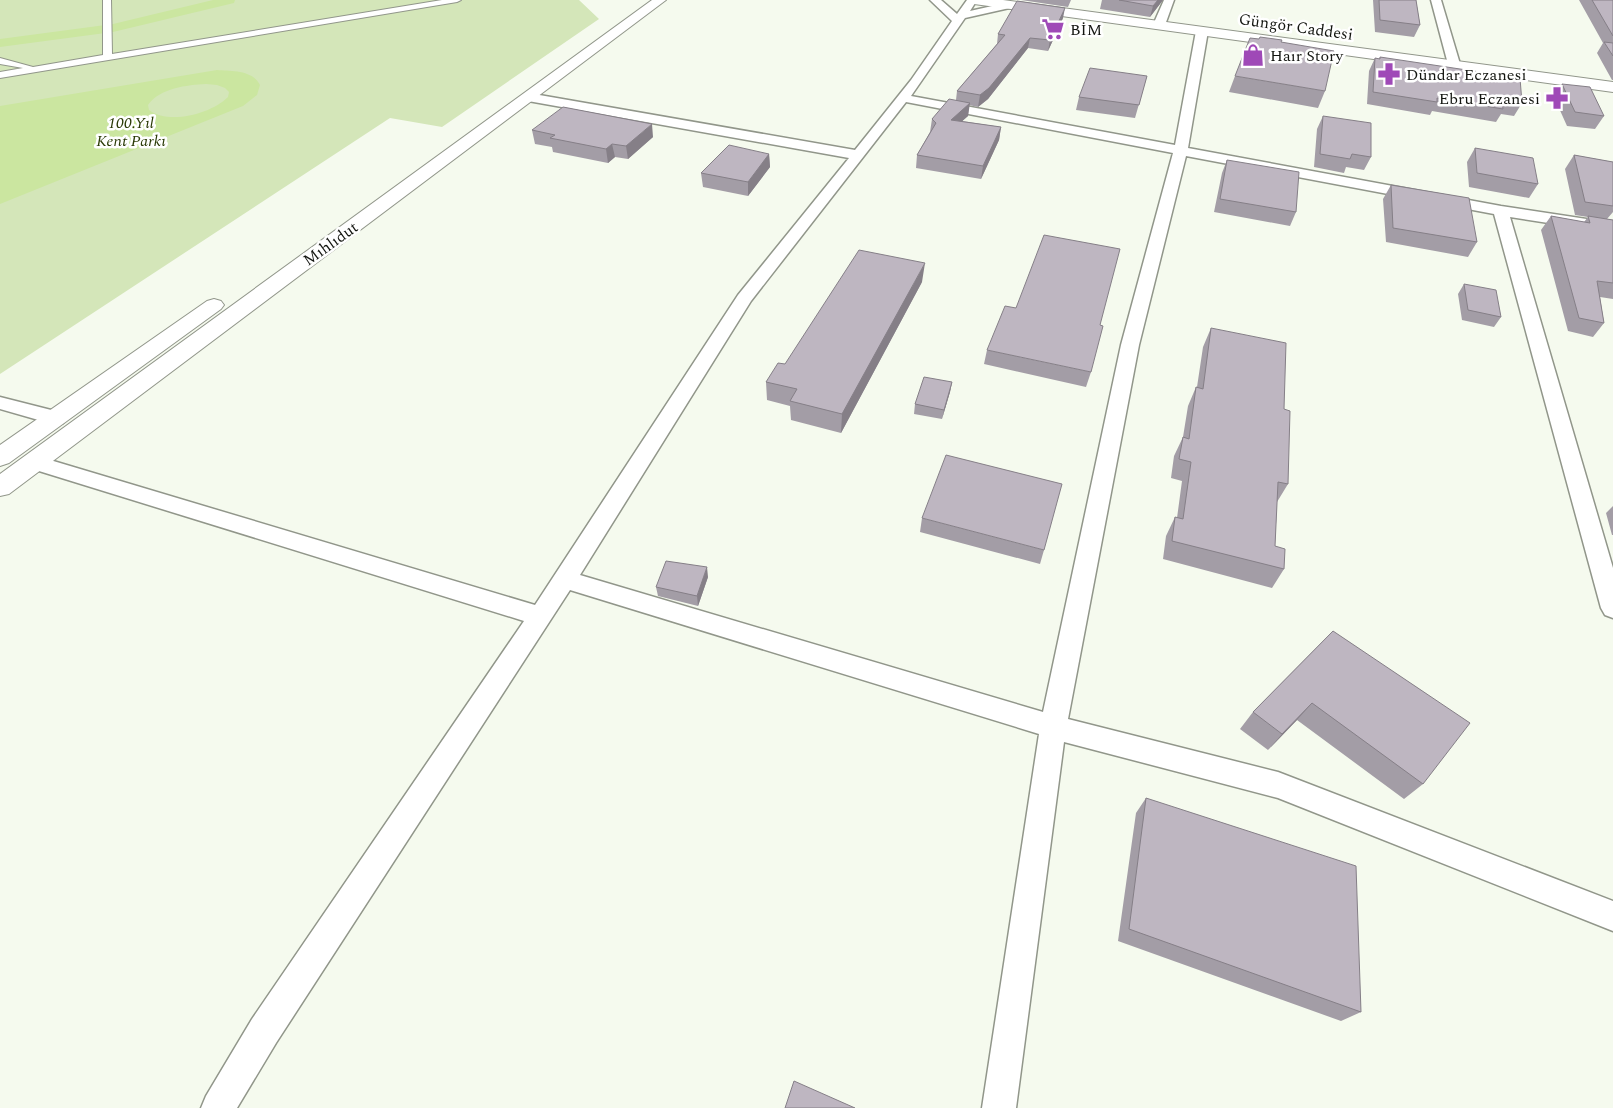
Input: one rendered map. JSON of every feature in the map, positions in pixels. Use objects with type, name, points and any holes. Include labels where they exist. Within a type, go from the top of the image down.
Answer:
[{"type":"main road","name":"Mıhlıdut","points":[[259,274],[611,24],[640,0]]},
{"type":"main road","name":"Mıhlıdut","points":[[0,487],[660,0]]},
{"type":"main road","name":"Güngör Caddesi","points":[[973,0],[1613,87]]},
{"type":"main road","points":[[0,457],[226,297]]},
{"type":"street","points":[[107,0],[108,58]]},
{"type":"street","points":[[0,76],[457,0]]},
{"type":"street","points":[[935,0],[960,18]]},
{"type":"street","points":[[218,1108],[264,1031],[565,579],[744,299],[903,98],[973,0]]},
{"type":"street","points":[[1159,25],[1169,0]]},
{"type":"street","points":[[1436,0],[1454,64]]},
{"type":"street","points":[[960,18],[1011,4]]},
{"type":"street","points":[[999,1108],[1053,727],[1130,345],[1181,150],[1202,31]]},
{"type":"street","points":[[0,61],[40,69]]},
{"type":"street","points":[[528,97],[858,155]]},
{"type":"street","points":[[903,98],[1501,210],[1613,228]]},
{"type":"street","points":[[1501,210],[1613,608]]},
{"type":"street","points":[[0,403],[56,418]]},
{"type":"street","points":[[33,462],[540,616]]},
{"type":"street","points":[[565,579],[1053,727],[1278,786],[1613,916]]},
{"type":"green space","name":"100.Yıl Kent Parkı","points":[[0,0],[579,0],[599,19],[442,127],[390,118],[0,374]]},
{"type":"shaded area","points":[[217,70],[247,74],[257,80],[260,85],[257,95],[243,106],[0,204],[0,106]],"holes":[[[191,85],[217,85],[229,92],[228,97],[221,103],[201,113],[190,116],[167,117],[149,110],[148,105],[153,99],[167,91]]]},
{"type":"building","points":[[1119,0],[1158,0],[1153,6]]},
{"type":"building","points":[[1379,0],[1416,0],[1420,25],[1380,20]]},
{"type":"building","points":[[1592,0],[1613,0],[1613,36]]},
{"type":"building","points":[[1017,1],[1065,8],[1050,40],[1030,38],[989,88],[980,95],[957,91],[1005,35],[998,34]]},
{"type":"building","points":[[1260,37],[1334,51],[1325,91],[1235,76],[1250,38],[1259,39]]},
{"type":"building","points":[[1604,42],[1613,43],[1613,56]]},
{"type":"building","points":[[1380,57],[1520,78],[1522,103],[1502,100],[1503,109],[1437,98],[1437,102],[1373,92],[1375,58],[1380,59]]},
{"type":"building","points":[[1090,68],[1147,76],[1139,105],[1079,97]]},
{"type":"building","points":[[1562,84],[1590,87],[1604,116],[1575,112]]},
{"type":"building","points":[[949,99],[970,103],[951,120],[1001,127],[983,166],[917,155],[936,123],[932,119]]},
{"type":"building","points":[[563,107],[652,124],[626,146],[612,144],[606,149],[550,138],[555,135],[532,130]]},
{"type":"building","points":[[1323,116],[1371,123],[1371,157],[1352,154],[1350,159],[1320,154]]},
{"type":"building","points":[[729,145],[769,154],[748,182],[701,173]]},
{"type":"building","points":[[1475,148],[1533,158],[1538,184],[1477,173]]},
{"type":"building","points":[[1574,155],[1613,162],[1613,206],[1585,202]]},
{"type":"building","points":[[1227,160],[1299,172],[1296,212],[1220,199]]},
{"type":"building","points":[[1391,185],[1469,198],[1477,242],[1393,228]]},
{"type":"building","points":[[1551,216],[1590,223],[1588,216],[1613,220],[1613,283],[1597,281],[1604,323],[1579,318]]},
{"type":"building","points":[[1044,235],[1120,249],[1100,325],[1103,326],[1091,372],[987,350],[1005,306],[1016,308]]},
{"type":"building","points":[[859,250],[925,263],[842,414],[790,401],[797,389],[766,382],[778,363],[785,364]]},
{"type":"building","points":[[1464,284],[1496,290],[1501,317],[1468,310]]},
{"type":"building","points":[[1211,328],[1286,343],[1284,409],[1290,411],[1288,484],[1278,482],[1275,546],[1285,549],[1284,569],[1172,541],[1175,517],[1183,519],[1191,462],[1179,459],[1183,437],[1189,439],[1196,387],[1203,389]]},
{"type":"building","points":[[924,377],[952,382],[944,410],[915,404]]},
{"type":"building","points":[[946,455],[1062,484],[1044,550],[922,518]]},
{"type":"building","points":[[666,561],[707,567],[697,596],[656,587]]},
{"type":"building","points":[[1333,631],[1470,723],[1423,784],[1312,703],[1282,734],[1253,712]]},
{"type":"building","points":[[1146,798],[1356,866],[1361,1012],[1129,929]]},
{"type":"building","points":[[794,1081],[855,1108],[785,1108]]},
{"type":"waterway","points":[[0,43],[113,28],[229,0]]},
{"type":"place","name":"BİM","points":[[1053,29]]},
{"type":"place","name":"Haır Story","points":[[1253,55]]},
{"type":"place","name":"Dündar Eczanesi","points":[[1389,74]]},
{"type":"place","name":"Ebru Eczanesi","points":[[1557,98]]}]
